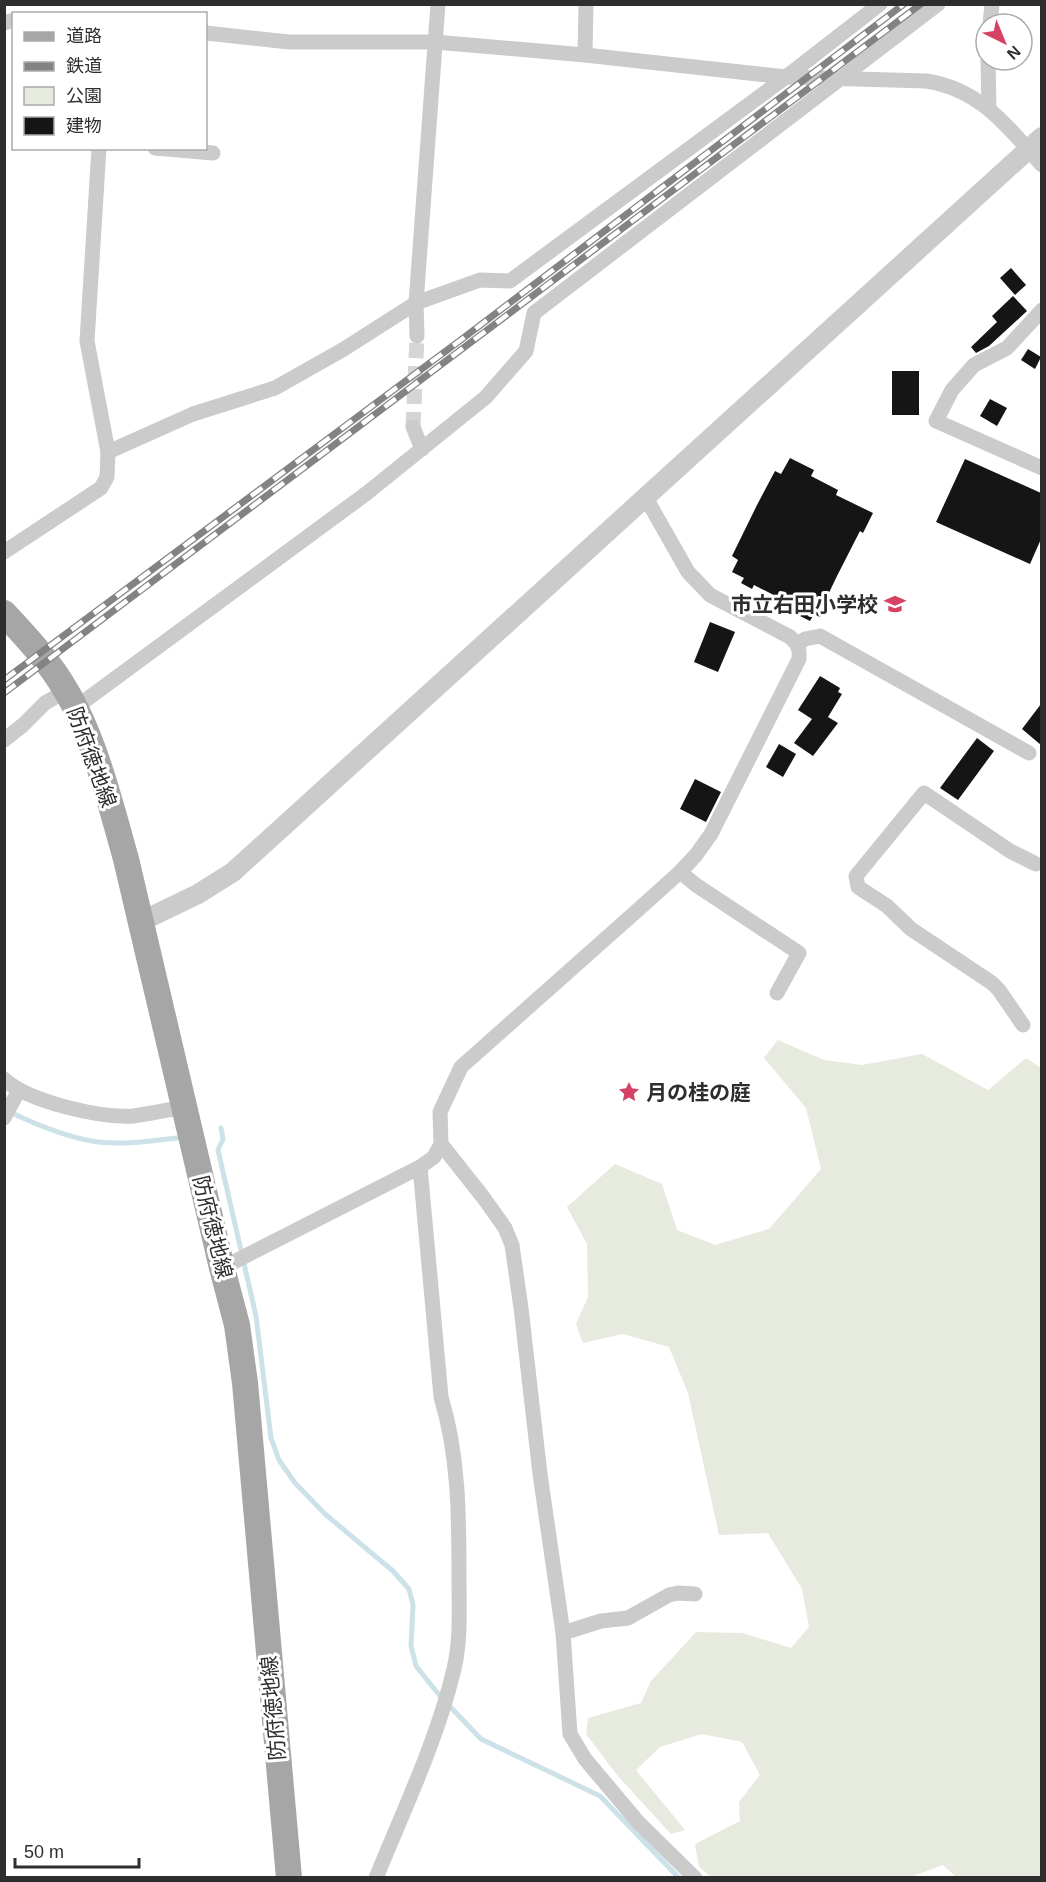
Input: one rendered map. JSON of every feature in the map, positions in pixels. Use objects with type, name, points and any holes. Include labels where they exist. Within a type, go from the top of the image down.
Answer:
[{"type":"main road","name":"防府徳地線","points":[[4,613],[44,658],[71,699],[109,799],[126,859],[237,1325],[245,1383],[289,1878]]},
{"type":"street","points":[[417,336],[416,303],[438,4]]},
{"type":"street","points":[[585,55],[586,4]]},
{"type":"street","points":[[108,452],[194,414],[275,388],[344,349],[416,303],[480,280],[510,281],[786,77],[880,4]]},
{"type":"street","points":[[4,740],[45,703],[71,699],[367,493],[486,397],[526,351],[534,313],[938,4]]},
{"type":"street","points":[[207,33],[289,42],[435,42],[585,55],[786,77],[926,81],[947,84],[972,96],[1035,144],[1041,165]]},
{"type":"street","points":[[988,72],[989,109]]},
{"type":"street","points":[[140,922],[198,894],[233,872],[1035,144]]},
{"type":"street","points":[[4,552],[101,488],[107,477],[108,452],[87,341],[99,150]]},
{"type":"street","points":[[179,150],[213,153]]},
{"type":"street","points":[[1041,310],[1007,348],[974,365],[952,390],[936,421],[1041,468]]},
{"type":"street","points":[[413,427],[422,449]]},
{"type":"street","points":[[222,1268],[420,1167],[434,1157],[441,1144],[440,1112],[461,1067],[680,872],[711,834],[799,660],[800,651],[798,644],[790,637],[710,595],[688,572],[646,498]]},
{"type":"street","points":[[798,644],[805,639],[820,636],[1029,753]]},
{"type":"street","points":[[1023,1025],[992,983],[911,929],[887,906],[858,887],[856,876],[924,793],[1010,851],[1036,864]]},
{"type":"street","points":[[680,872],[799,953],[777,993]]},
{"type":"street","points":[[4,1078],[19,1090],[45,1101],[106,1115],[132,1116],[184,1107]]},
{"type":"street","points":[[4,1118],[19,1090]]},
{"type":"street","points":[[441,1144],[489,1204],[505,1228],[512,1245],[541,1485],[563,1634],[570,1734],[585,1759],[638,1822],[695,1878]]},
{"type":"street","points":[[376,1878],[443,1712],[455,1666],[459,1634],[459,1513],[451,1429],[441,1397],[420,1167]]},
{"type":"street","points":[[563,1634],[601,1621],[628,1618],[669,1595],[695,1594]]},
{"type":"green space","points":[[778,1040],[824,1060],[862,1065],[922,1054],[988,1090],[1026,1058],[1041,1068],[1041,1877],[956,1877],[943,1865],[910,1877],[711,1877],[699,1867],[695,1844],[740,1821],[739,1802],[760,1775],[742,1742],[702,1734],[660,1747],[636,1770],[685,1830],[671,1834],[617,1775],[586,1734],[588,1718],[641,1703],[651,1681],[696,1632],[742,1633],[791,1648],[809,1627],[802,1589],[768,1533],[719,1535],[688,1393],[669,1347],[623,1334],[583,1343],[576,1324],[588,1297],[587,1244],[567,1207],[615,1164],[662,1184],[677,1230],[715,1245],[769,1229],[821,1169],[806,1108],[764,1058]]},
{"type":"building","points":[[1011,268],[1026,285],[1015,295],[1000,278]]},
{"type":"building","points":[[1013,296],[1027,311],[989,346],[976,353],[971,347],[997,322],[992,316]]},
{"type":"building","points":[[1028,349],[1041,357],[1035,369],[1021,360]]},
{"type":"building","points":[[892,371],[919,371],[919,415],[892,415]]},
{"type":"building","points":[[990,399],[1007,408],[997,426],[980,416]]},
{"type":"building","points":[[790,458],[814,470],[811,476],[838,490],[836,495],[873,513],[863,533],[860,531],[837,576],[826,599],[829,600],[820,617],[814,614],[810,621],[790,611],[793,605],[754,585],[752,589],[741,583],[744,578],[732,572],[738,560],[732,556],[757,505],[775,471],[781,474]]},
{"type":"building","points":[[965,459],[1041,493],[1041,539],[1030,564],[936,522]]},
{"type":"building","points":[[710,622],[735,632],[718,672],[694,662]]},
{"type":"building","points":[[820,676],[840,688],[838,692],[842,694],[828,717],[838,723],[813,756],[794,743],[812,719],[798,710]]},
{"type":"building","points":[[1041,704],[1041,745],[1022,729]]},
{"type":"building","points":[[977,738],[994,751],[958,800],[940,788]]},
{"type":"building","points":[[779,744],[796,754],[783,777],[766,767]]},
{"type":"building","points":[[695,779],[721,792],[706,822],[680,809]]},
{"type":"waterway","points":[[10,1112],[53,1130],[98,1142],[128,1143],[177,1138]]},
{"type":"waterway","points":[[221,1128],[223,1139],[218,1150],[256,1316],[271,1438],[279,1460],[295,1483],[325,1514],[393,1571],[409,1589],[413,1605],[411,1646],[416,1666],[440,1696],[481,1739],[600,1796],[679,1878]]},
{"type":"tunnel","points":[[413,427],[417,336]]},
{"type":"railway","points":[[4,680],[462,339],[904,4]]},
{"type":"railway","points":[[4,693],[921,4]]},
{"type":"place","name":"市立右田小学校","points":[[895,604]]},
{"type":"place","name":"月の桂の庭","points":[[629,1092]]}]
